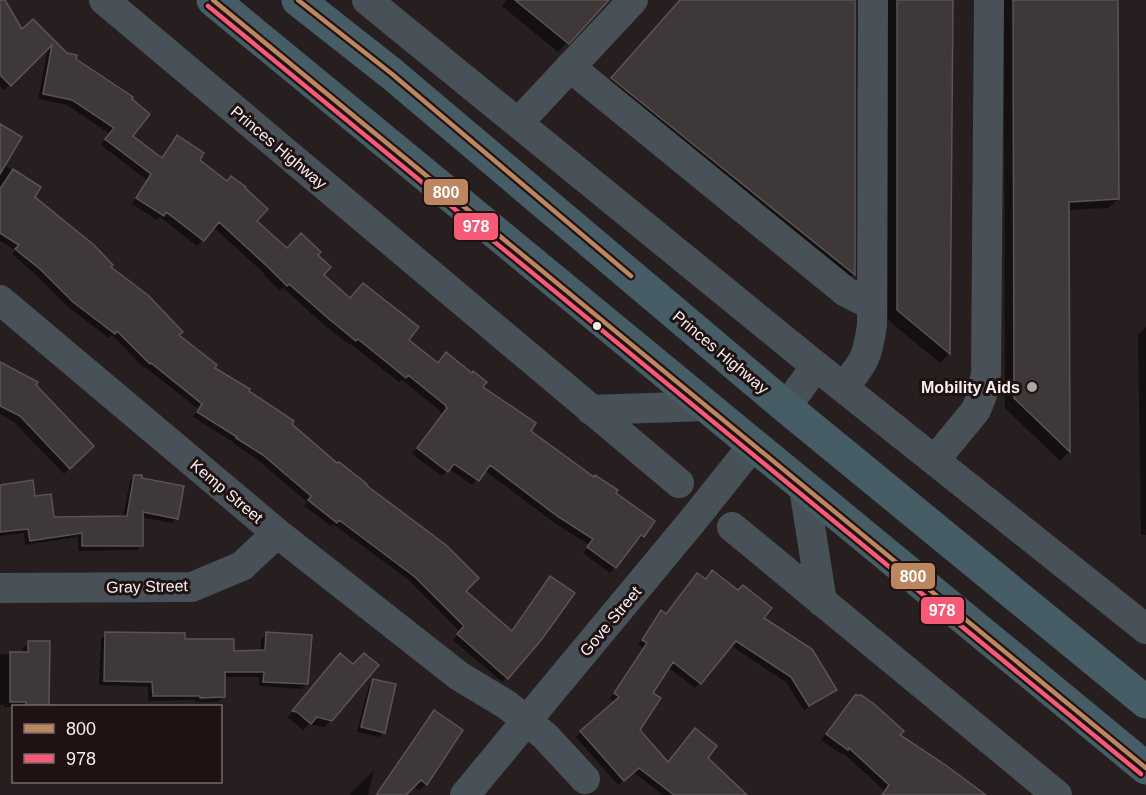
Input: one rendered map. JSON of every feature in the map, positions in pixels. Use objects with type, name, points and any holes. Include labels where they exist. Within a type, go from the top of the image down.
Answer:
[{"type":"highway","points":[[213,0],[1146,768]]},
{"type":"highway","name":"Princes Highway","points":[[298,0],[392,74],[786,407],[1146,702]]},
{"type":"highway","points":[[753,445],[786,407]]},
{"type":"street","name":"Princes Highway","points":[[104,0],[678,483]]},
{"type":"street","points":[[367,0],[816,366],[1146,629]]},
{"type":"street","points":[[518,123],[633,0]]},
{"type":"street","points":[[844,387],[864,361],[870,346],[872,324],[873,0]]},
{"type":"street","points":[[935,460],[976,410],[982,395],[986,373],[988,0]]},
{"type":"street","points":[[392,74],[420,43]]},
{"type":"street","points":[[570,67],[846,292],[872,304]]},
{"type":"street","name":"Kemp Street","points":[[0,300],[277,533],[459,676],[497,718],[545,736],[594,787]]},
{"type":"street","points":[[786,407],[816,366]]},
{"type":"street","points":[[591,410],[706,406]]},
{"type":"street","name":"Gove Street","points":[[465,795],[753,445]]},
{"type":"street","points":[[804,488],[822,602]]},
{"type":"street","points":[[732,527],[1057,795]]},
{"type":"street","name":"Gray Street","points":[[0,588],[192,587],[242,566],[277,533]]},
{"type":"building","points":[[0,0],[5,0],[22,29],[33,19],[67,53],[77,55],[76,59],[133,97],[132,99],[150,114],[133,136],[162,158],[177,135],[204,153],[200,160],[227,181],[231,176],[268,209],[257,221],[287,248],[301,233],[321,252],[318,255],[331,267],[324,275],[350,298],[363,283],[419,327],[409,340],[438,363],[446,352],[472,373],[473,371],[487,382],[483,387],[536,423],[531,431],[594,477],[595,475],[618,490],[616,493],[655,521],[644,537],[641,535],[616,568],[587,547],[593,539],[557,516],[490,465],[479,481],[454,464],[448,472],[417,448],[447,408],[445,405],[408,375],[406,378],[358,339],[356,341],[289,284],[287,286],[219,222],[204,241],[166,212],[164,216],[136,198],[151,174],[105,139],[114,128],[72,100],[43,94],[52,45],[11,86],[0,75]]},
{"type":"building","points":[[515,0],[609,0],[569,44]]},
{"type":"building","points":[[680,0],[855,0],[855,275],[611,78]]},
{"type":"building","points":[[897,0],[953,0],[950,354],[897,310]]},
{"type":"building","points":[[1013,0],[1118,0],[1119,199],[1069,202],[1070,452],[1014,398]]},
{"type":"building","points":[[0,124],[22,137],[0,174]]},
{"type":"building","points":[[13,169],[41,187],[35,197],[94,245],[113,265],[111,267],[149,296],[183,332],[179,335],[217,365],[215,368],[250,389],[249,391],[294,421],[292,424],[337,463],[339,462],[446,545],[479,578],[466,591],[512,631],[550,576],[575,593],[542,639],[508,679],[457,634],[464,626],[415,577],[339,520],[337,523],[308,500],[311,496],[263,455],[197,412],[202,404],[150,364],[117,331],[115,334],[73,302],[40,269],[15,249],[19,245],[0,233],[0,189]]},
{"type":"building","points":[[0,362],[38,382],[36,385],[94,446],[70,469],[20,416],[0,406]]},
{"type":"building","points":[[134,475],[184,486],[178,519],[143,512],[143,546],[82,546],[82,533],[30,541],[28,529],[0,532],[0,485],[33,480],[35,496],[51,494],[54,517],[127,516]]},
{"type":"building","points":[[712,570],[738,590],[743,585],[772,608],[764,618],[812,649],[837,690],[809,706],[791,677],[736,641],[701,684],[673,662],[653,693],[661,698],[640,730],[668,762],[695,728],[717,746],[708,758],[747,795],[674,795],[639,768],[624,781],[580,731],[619,697],[614,693],[647,643],[642,640],[661,610],[666,614],[697,573],[706,579]]},
{"type":"building","points":[[105,632],[185,633],[185,639],[234,639],[234,651],[265,650],[266,632],[312,635],[308,684],[263,682],[264,672],[225,672],[225,697],[153,696],[152,682],[104,681]]},
{"type":"building","points":[[28,641],[50,641],[49,705],[10,702],[10,652],[28,652]]},
{"type":"building","points":[[340,653],[353,664],[364,653],[379,665],[332,721],[317,717],[311,724],[297,712],[292,711]]},
{"type":"building","points":[[373,679],[396,684],[385,733],[361,727]]},
{"type":"building","points":[[855,695],[861,695],[874,704],[904,731],[900,735],[986,795],[882,795],[889,785],[849,748],[848,750],[826,734]]},
{"type":"building","points":[[434,710],[463,730],[427,785],[421,780],[406,795],[376,795]]},
{"type":"transit line","name":"800","points":[[213,0],[1146,768]]},
{"type":"transit line","name":"800","points":[[298,0],[392,74],[631,276]]},
{"type":"transit line","name":"978","points":[[208,6],[1141,774]]},
{"type":"place","name":"Mobility Aids","points":[[1032,387]]}]
